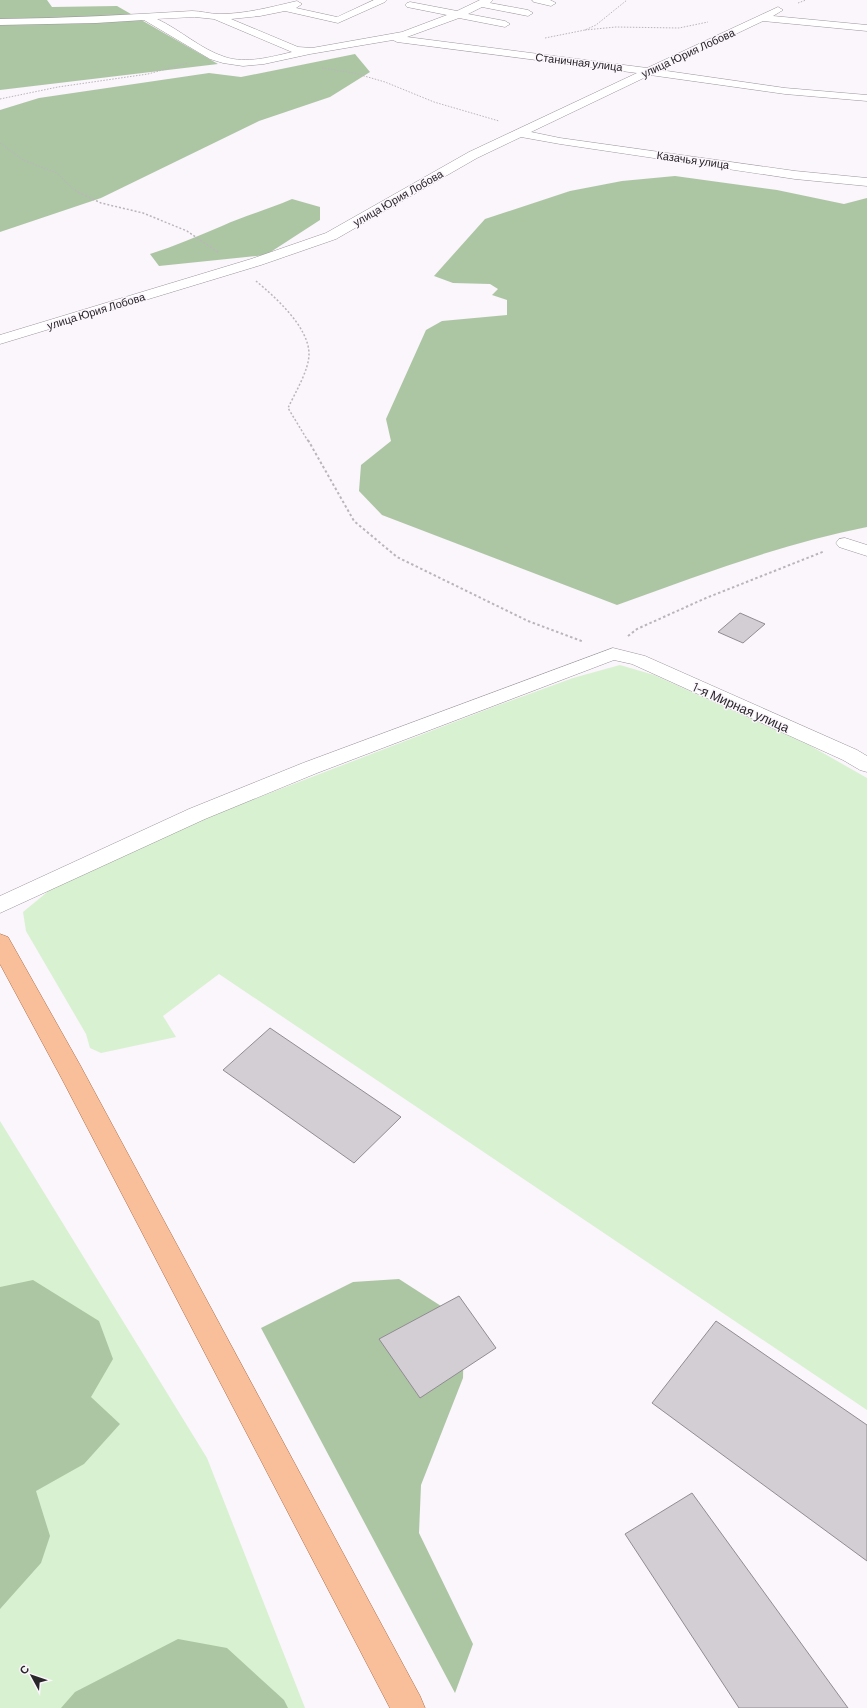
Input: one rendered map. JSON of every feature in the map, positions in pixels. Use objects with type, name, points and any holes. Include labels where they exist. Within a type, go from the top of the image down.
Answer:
[{"type":"main road","points":[[0,943],[74,1079],[408,1708]]},
{"type":"street","points":[[0,22],[147,18],[195,14],[244,16],[267,13],[306,0]]},
{"type":"street","points":[[284,8],[338,20],[382,0]]},
{"type":"street","points":[[461,0],[484,2],[528,13]]},
{"type":"street","points":[[536,0],[551,3]]},
{"type":"street","points":[[147,18],[164,25],[198,47],[224,60],[243,62],[279,58],[404,35],[484,2]]},
{"type":"street","points":[[196,4],[215,10],[229,10],[242,5]]},
{"type":"street","points":[[349,5],[364,8]]},
{"type":"street","points":[[410,5],[505,24]]},
{"type":"street","name":"улица Юрия Лобова","points":[[0,340],[239,268],[331,236],[376,209],[401,198],[473,155],[778,10]]},
{"type":"street","points":[[216,16],[296,50],[312,51]]},
{"type":"street","points":[[761,18],[867,28]]},
{"type":"street","points":[[428,26],[450,31]]},
{"type":"street","name":"Станичная улица","points":[[390,38],[409,42],[785,91],[867,98]]},
{"type":"street","name":"Казачья улица","points":[[520,133],[560,142],[795,175],[867,182]]},
{"type":"street","points":[[845,543],[867,551]]},
{"type":"street","points":[[0,905],[197,814],[310,768],[613,654]]},
{"type":"street","name":"1-я Мирная улица","points":[[613,654],[638,660],[850,755],[867,765]]},
{"type":"path","points":[[586,30],[628,0]]},
{"type":"path","points":[[778,10],[806,0]]},
{"type":"path","points":[[545,38],[586,30],[622,27],[680,28],[709,21]]},
{"type":"path","points":[[0,99],[58,87],[148,74],[194,61],[224,60]]},
{"type":"path","points":[[317,67],[354,73],[385,82],[434,102],[500,121],[520,133]]},
{"type":"path","points":[[0,144],[23,160],[57,173],[73,189],[101,203],[143,213],[187,231],[239,268],[281,302],[305,336],[309,354],[304,374],[288,408],[354,521],[397,557],[528,621],[613,654],[620,641],[637,630],[706,598],[845,543]]},
{"type":"green space","points":[[0,0],[47,0],[52,7],[117,6],[218,64],[0,90]]},
{"type":"green space","points":[[355,54],[370,72],[330,97],[259,121],[101,198],[0,232],[0,110],[39,98],[209,73],[241,77]]},
{"type":"green space","points":[[675,176],[777,190],[844,204],[867,198],[867,527],[772,551],[617,605],[382,515],[359,491],[361,465],[391,441],[386,419],[426,330],[442,321],[507,315],[507,300],[492,295],[498,289],[490,284],[453,283],[434,276],[485,219],[570,191],[622,181]]},
{"type":"green space","points":[[292,199],[320,207],[320,220],[266,255],[159,266],[150,254],[231,222]]},
{"type":"green space","points":[[620,665],[654,675],[809,745],[867,778],[867,1410],[219,974],[163,1016],[176,1037],[101,1053],[90,1048],[86,1034],[26,931],[23,912],[51,889],[208,817],[496,706],[573,678]]},
{"type":"green space","points":[[0,1121],[207,1458],[305,1708],[0,1708]]},
{"type":"green space","points":[[399,1279],[455,1315],[464,1334],[463,1378],[421,1485],[419,1533],[473,1644],[455,1693],[261,1328],[353,1282]]},
{"type":"green space","points":[[33,1280],[99,1321],[113,1359],[91,1397],[120,1424],[84,1464],[36,1491],[50,1536],[41,1563],[0,1609],[0,1287]]},
{"type":"green space","points":[[178,1639],[227,1648],[284,1700],[288,1708],[61,1708],[75,1692]]},
{"type":"building","points":[[740,613],[765,624],[743,643],[718,632]]},
{"type":"building","points":[[270,1028],[401,1117],[354,1163],[223,1070]]},
{"type":"building","points":[[459,1296],[496,1348],[420,1398],[379,1339]]},
{"type":"building","points":[[716,1321],[867,1425],[867,1561],[652,1403]]},
{"type":"building","points":[[692,1493],[848,1708],[739,1708],[625,1534]]}]
